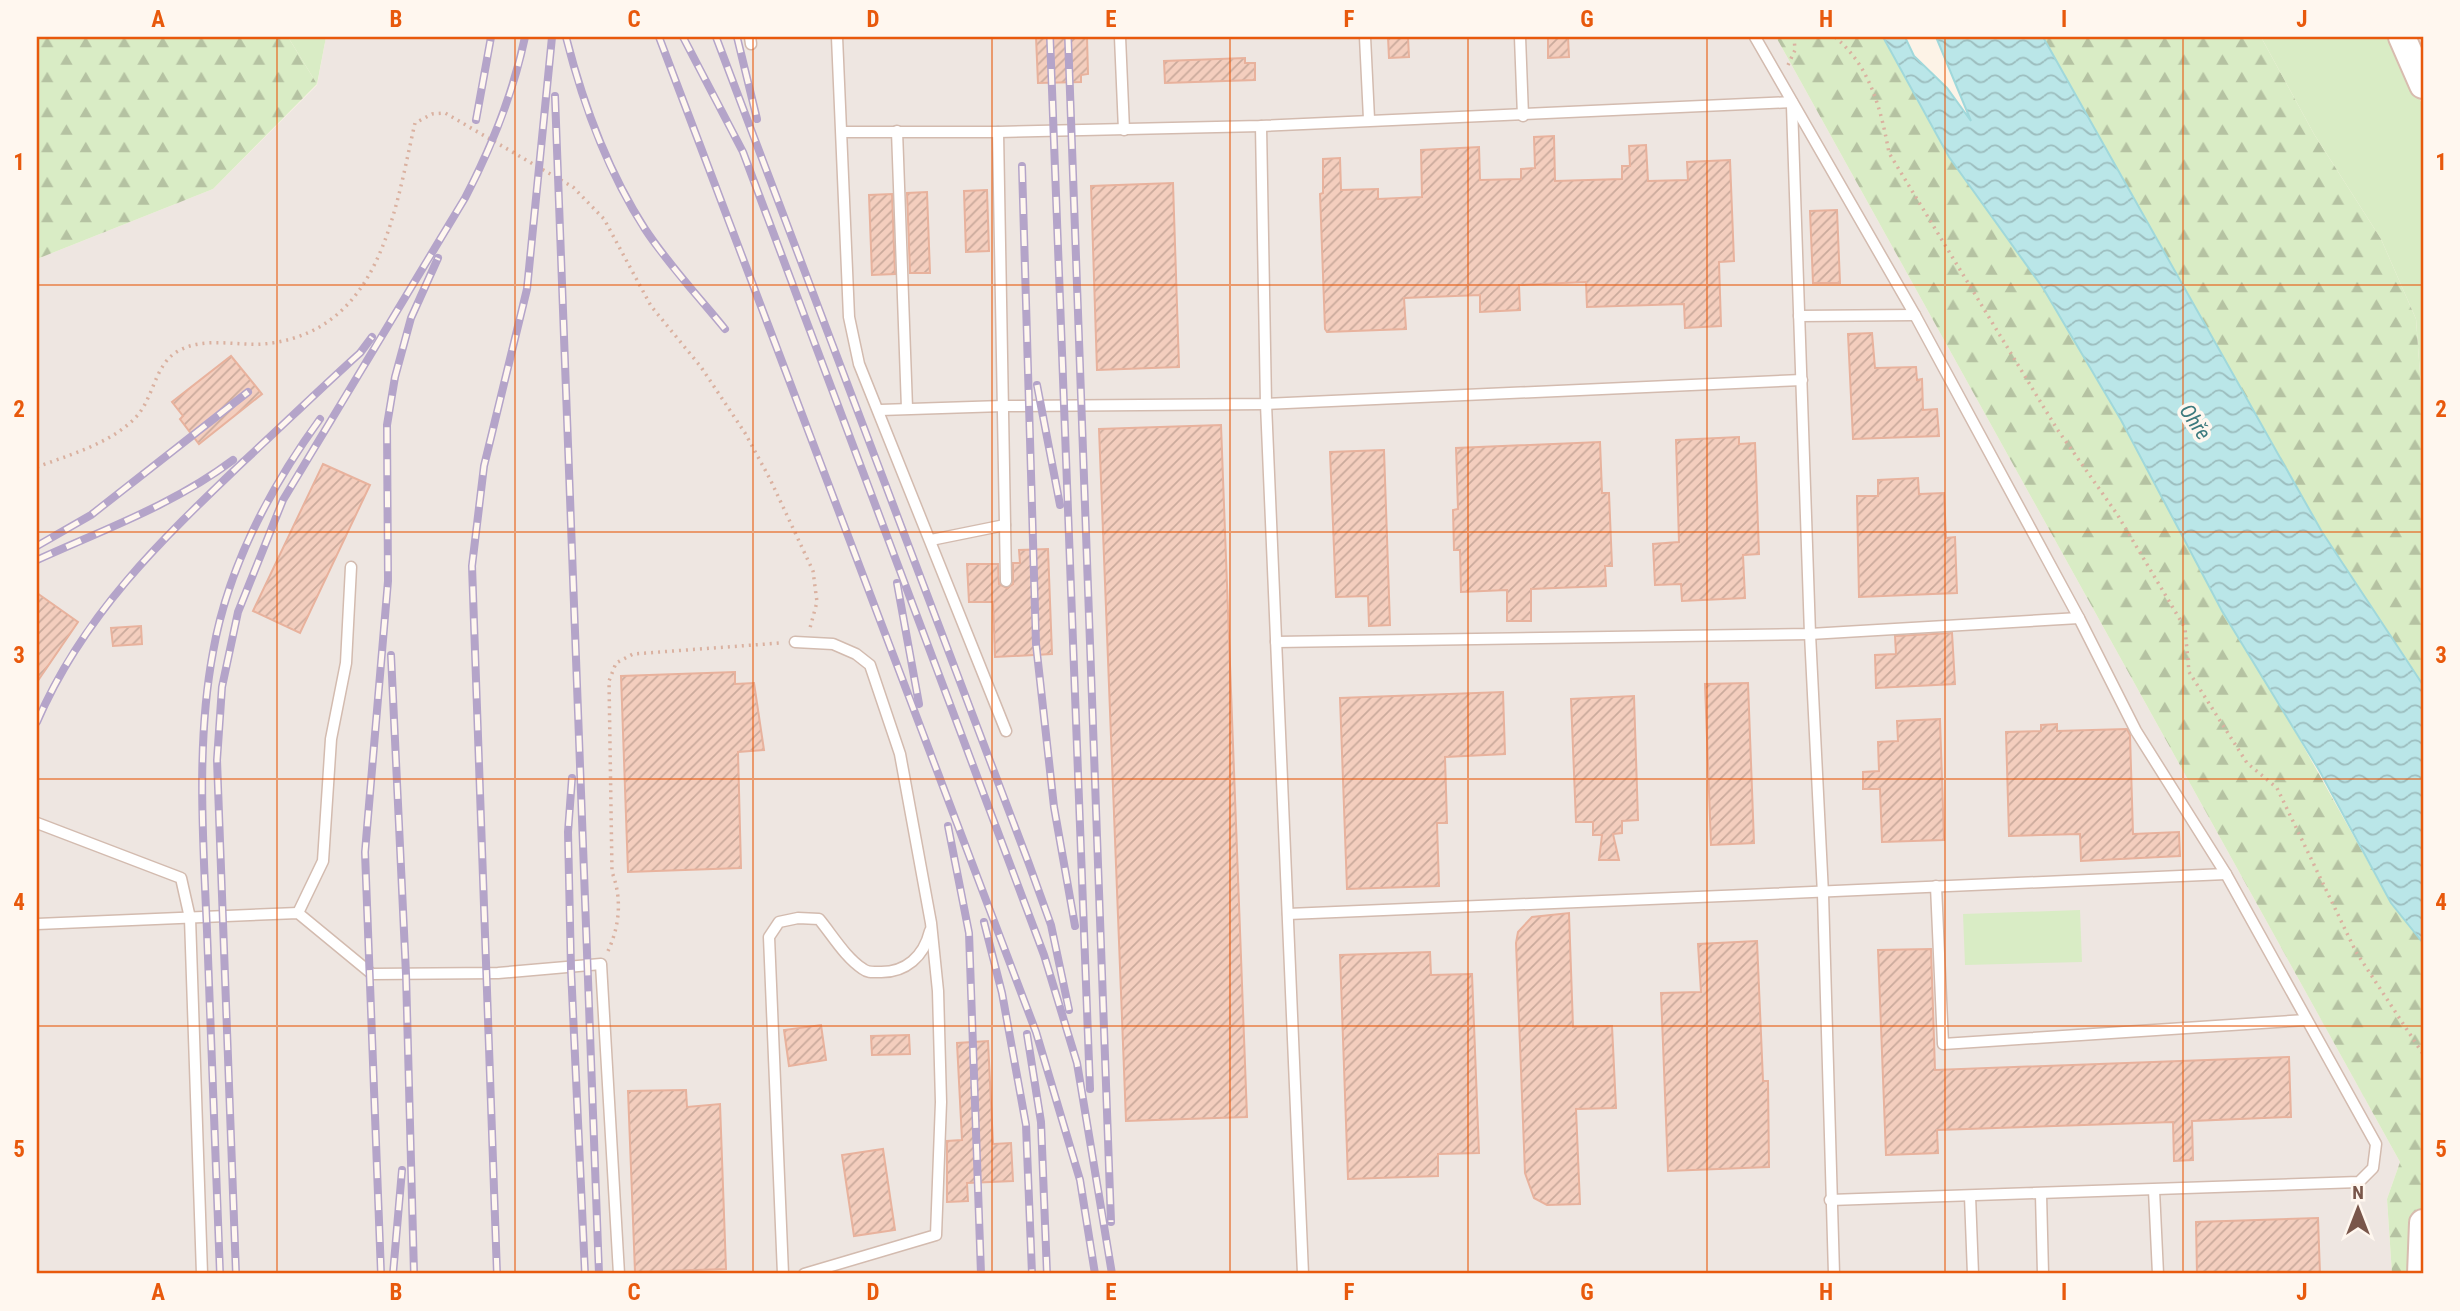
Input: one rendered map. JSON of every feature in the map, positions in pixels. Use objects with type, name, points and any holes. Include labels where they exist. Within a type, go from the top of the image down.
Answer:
[{"type":"street","points":[[2402,37],[2423,85]]},
{"type":"street","points":[[2421,1274],[2423,1223]]},
{"type":"lane","points":[[837,37],[849,317],[859,364],[880,410],[1006,731]]},
{"type":"lane","points":[[1120,37],[1124,130]]},
{"type":"lane","points":[[1365,37],[1369,120]]},
{"type":"lane","points":[[1520,37],[1523,116]]},
{"type":"lane","points":[[1755,37],[1915,315],[2079,618],[2136,731],[2226,874],[2376,1144],[2376,1156],[2368,1176],[2359,1182],[1830,1200]]},
{"type":"lane","points":[[842,132],[998,132],[1261,126],[1792,102]]},
{"type":"lane","points":[[1792,102],[1810,634],[1824,894],[1834,1274]]},
{"type":"lane","points":[[1261,126],[1266,404],[1303,1274]]},
{"type":"lane","points":[[897,131],[907,408]]},
{"type":"lane","points":[[998,132],[1006,581]]},
{"type":"lane","points":[[1799,316],[1915,315]]},
{"type":"lane","points":[[880,410],[1266,404],[1802,380]]},
{"type":"lane","points":[[931,540],[1005,525]]},
{"type":"lane","points":[[298,913],[323,861],[331,739],[346,663],[351,567]]},
{"type":"lane","points":[[1276,642],[1810,634],[2079,618]]},
{"type":"lane","points":[[795,642],[833,643],[856,654],[870,665],[900,754],[931,923],[938,991],[942,1102],[936,1236],[804,1274]]},
{"type":"lane","points":[[37,823],[181,878],[190,918],[202,1274]]},
{"type":"lane","points":[[1288,914],[1824,894],[1936,886],[2226,874]]},
{"type":"lane","points":[[1936,886],[1943,1044],[2305,1020]]},
{"type":"lane","points":[[37,924],[298,913],[372,974],[498,973],[601,964],[619,1274]]},
{"type":"lane","points":[[783,1274],[769,937],[779,922],[798,918],[819,919],[851,960],[867,972],[890,973],[911,964],[926,945],[931,923]]},
{"type":"lane","points":[[2154,1190],[2158,1274]]},
{"type":"lane","points":[[2041,1194],[2043,1274]]},
{"type":"lane","points":[[1970,1196],[1973,1274]]},
{"type":"path","points":[[1777,76],[1790,62],[1795,50],[1794,37]]},
{"type":"path","points":[[1835,37],[1853,52],[1881,107],[1888,153],[2057,429],[2117,514],[2165,594],[2185,628],[2189,672],[2248,763],[2277,788],[2356,952],[2423,1054]]},
{"type":"path","points":[[37,467],[109,437],[135,418],[148,402],[153,383],[175,353],[190,345],[211,342],[253,346],[279,342],[317,328],[349,303],[370,277],[388,237],[415,124],[432,114],[445,113],[573,187],[604,219],[651,306],[701,367],[745,433],[813,571],[817,602],[813,626],[795,642],[633,654],[616,663],[609,681],[612,872],[620,893],[613,940],[601,964]]},
{"type":"shaded area","points":[[326,37],[1776,37],[2400,1162],[2387,1199],[2392,1274],[37,1274],[37,259],[213,189],[317,85]]},
{"type":"green space","points":[[37,37],[288,37],[317,84],[213,189],[37,259]]},
{"type":"green space","points":[[288,37],[326,37],[317,84]]},
{"type":"green space","points":[[1776,37],[1883,37],[1949,157],[2043,288],[2121,420],[2391,903],[2423,943],[2423,1274],[2392,1274],[2387,1199],[2400,1162]]},
{"type":"green space","points":[[2043,37],[2261,37],[2314,134],[2381,239],[2416,319],[2423,415],[2423,685],[2322,532]]},
{"type":"green space","points":[[2261,37],[2389,37],[2423,106],[2423,415],[2416,319],[2381,239],[2314,134]]},
{"type":"green space","points":[[2080,910],[2082,962],[1965,965],[1963,914]]},
{"type":"water","name":"Ohře","points":[[1883,37],[1905,37],[1914,56],[1947,88],[1971,121],[1936,37],[2043,37],[2322,532],[2423,685],[2423,943],[2391,903],[2319,770],[2222,611],[2121,420],[2043,288],[1949,157]]},
{"type":"building","points":[[1036,37],[1087,37],[1088,74],[1081,75],[1081,82],[1038,83]]},
{"type":"building","points":[[1388,37],[1408,37],[1409,57],[1389,58]]},
{"type":"building","points":[[1548,37],[1568,37],[1569,57],[1548,58]]},
{"type":"building","points":[[1245,58],[1245,63],[1255,63],[1255,80],[1165,83],[1164,61]]},
{"type":"building","points":[[1554,136],[1555,181],[1622,179],[1622,166],[1630,166],[1629,146],[1646,145],[1648,181],[1688,180],[1687,162],[1730,160],[1734,261],[1719,262],[1721,326],[1685,328],[1684,304],[1587,307],[1586,282],[1519,285],[1520,310],[1480,312],[1480,295],[1404,298],[1406,329],[1327,332],[1320,194],[1323,193],[1323,159],[1340,158],[1341,190],[1378,189],[1378,199],[1422,197],[1421,150],[1479,147],[1480,180],[1521,179],[1521,169],[1535,168],[1534,137]]},
{"type":"building","points":[[1173,183],[1179,367],[1097,370],[1091,186]]},
{"type":"building","points":[[987,190],[989,251],[966,252],[964,191]]},
{"type":"building","points":[[927,192],[930,273],[910,273],[907,193]]},
{"type":"building","points":[[892,194],[895,274],[872,275],[869,195]]},
{"type":"building","points":[[1837,210],[1840,283],[1813,283],[1810,211]]},
{"type":"building","points":[[1872,333],[1875,368],[1916,367],[1917,380],[1922,379],[1923,410],[1937,409],[1939,436],[1853,439],[1848,334]]},
{"type":"building","points":[[231,356],[262,394],[199,444],[180,419],[183,416],[172,402]]},
{"type":"building","points":[[1221,425],[1247,1117],[1126,1121],[1099,429]]},
{"type":"building","points":[[1739,437],[1739,444],[1755,443],[1759,554],[1743,555],[1745,598],[1682,601],[1681,584],[1655,585],[1653,544],[1679,542],[1676,440]]},
{"type":"building","points":[[1600,442],[1602,493],[1609,493],[1612,566],[1605,566],[1606,586],[1531,589],[1531,621],[1507,621],[1507,590],[1461,592],[1460,550],[1454,550],[1453,510],[1458,509],[1456,448]]},
{"type":"building","points":[[1384,450],[1390,625],[1369,626],[1368,596],[1336,597],[1330,452]]},
{"type":"building","points":[[323,464],[370,485],[300,633],[253,611]]},
{"type":"building","points":[[1918,478],[1919,494],[1944,493],[1946,538],[1955,537],[1957,593],[1859,597],[1857,496],[1878,496],[1878,480]]},
{"type":"building","points":[[1048,549],[1052,654],[995,657],[993,602],[969,602],[967,564],[998,564],[999,584],[1007,588],[1013,584],[1013,563],[1020,563],[1019,550]]},
{"type":"building","points":[[37,593],[78,622],[37,682]]},
{"type":"building","points":[[141,626],[142,644],[113,646],[111,628]]},
{"type":"building","points":[[1952,633],[1955,684],[1876,688],[1875,655],[1896,654],[1895,636]]},
{"type":"building","points":[[735,672],[735,684],[754,683],[764,750],[738,752],[741,868],[628,872],[621,676]]},
{"type":"building","points":[[1748,683],[1754,843],[1711,845],[1705,684]]},
{"type":"building","points":[[1503,692],[1505,754],[1445,757],[1447,823],[1437,823],[1439,886],[1347,889],[1340,698]]},
{"type":"building","points":[[1634,696],[1638,820],[1622,821],[1622,833],[1613,834],[1619,860],[1599,860],[1602,835],[1593,835],[1593,822],[1576,822],[1571,699]]},
{"type":"building","points":[[1940,719],[1944,840],[1882,842],[1880,789],[1863,789],[1863,772],[1879,771],[1878,742],[1898,741],[1897,721]]},
{"type":"building","points":[[2057,724],[2057,731],[2127,729],[2130,735],[2133,834],[2179,832],[2180,856],[2081,861],[2080,834],[2009,836],[2006,732],[2041,731],[2041,725]]},
{"type":"building","points":[[1569,913],[1573,1027],[1612,1026],[1616,1108],[1576,1109],[1580,1204],[1547,1205],[1534,1198],[1525,1173],[1516,943],[1518,932],[1532,917]]},
{"type":"building","points":[[1757,941],[1763,1081],[1768,1081],[1769,1167],[1668,1171],[1661,993],[1701,992],[1698,944]]},
{"type":"building","points":[[1931,949],[1935,1070],[2289,1057],[2291,1117],[2192,1121],[2193,1160],[2174,1161],[2173,1122],[1937,1130],[1938,1153],[1886,1155],[1878,950]]},
{"type":"building","points":[[1430,952],[1431,975],[1472,974],[1479,1153],[1438,1154],[1438,1176],[1348,1179],[1340,955]]},
{"type":"building","points":[[821,1025],[826,1060],[789,1066],[784,1030]]},
{"type":"building","points":[[909,1035],[910,1054],[872,1055],[871,1036]]},
{"type":"building","points":[[988,1041],[993,1144],[1011,1143],[1013,1181],[967,1183],[968,1201],[947,1202],[947,1141],[962,1140],[957,1043]]},
{"type":"building","points":[[686,1090],[687,1107],[720,1104],[726,1269],[635,1272],[628,1091]]},
{"type":"building","points":[[883,1149],[895,1230],[854,1236],[842,1155]]},
{"type":"building","points":[[2318,1218],[2320,1274],[2197,1274],[2196,1222]]},
{"type":"railway","points":[[476,120],[491,37]]},
{"type":"railway","points":[[236,1274],[217,760],[222,687],[238,612],[283,500],[475,178],[508,99],[525,37]]},
{"type":"railway","points":[[497,1274],[472,566],[484,466],[527,289],[552,37]]},
{"type":"railway","points":[[566,37],[598,136],[631,207],[663,255],[725,329]]},
{"type":"railway","points":[[659,37],[1036,1032],[1080,1180],[1095,1274]]},
{"type":"railway","points":[[683,37],[743,152],[1044,955],[1077,1063],[1112,1274]]},
{"type":"railway","points":[[716,37],[1029,864],[1051,925],[1069,1010]]},
{"type":"railway","points":[[737,37],[757,119]]},
{"type":"railway","points":[[1050,37],[1090,1089]]},
{"type":"railway","points":[[1068,37],[1111,1222]]},
{"type":"railway","points":[[555,96],[599,1274]]},
{"type":"railway","points":[[1022,166],[1036,644],[1054,807],[1075,926]]},
{"type":"railway","points":[[381,1274],[365,852],[388,581],[387,425],[395,377],[411,318],[438,258]]},
{"type":"railway","points":[[37,722],[77,647],[126,582],[182,521],[360,353],[372,337]]},
{"type":"railway","points":[[1037,385],[1060,505]]},
{"type":"railway","points":[[37,546],[91,515],[248,392]]},
{"type":"railway","points":[[220,1274],[203,826],[204,721],[208,686],[220,620],[240,559],[268,501],[320,419]]},
{"type":"railway","points":[[37,560],[163,503],[233,460]]},
{"type":"railway","points":[[897,583],[919,704]]},
{"type":"railway","points":[[391,655],[406,974],[414,1274]]},
{"type":"railway","points":[[572,778],[568,832],[571,969],[585,1274]]},
{"type":"railway","points":[[948,826],[969,933],[981,1274]]},
{"type":"railway","points":[[984,922],[1002,993],[1026,1125],[1032,1274]]},
{"type":"railway","points":[[1027,1034],[1041,1122],[1047,1274]]},
{"type":"railway","points":[[393,1274],[402,1170]]}]
